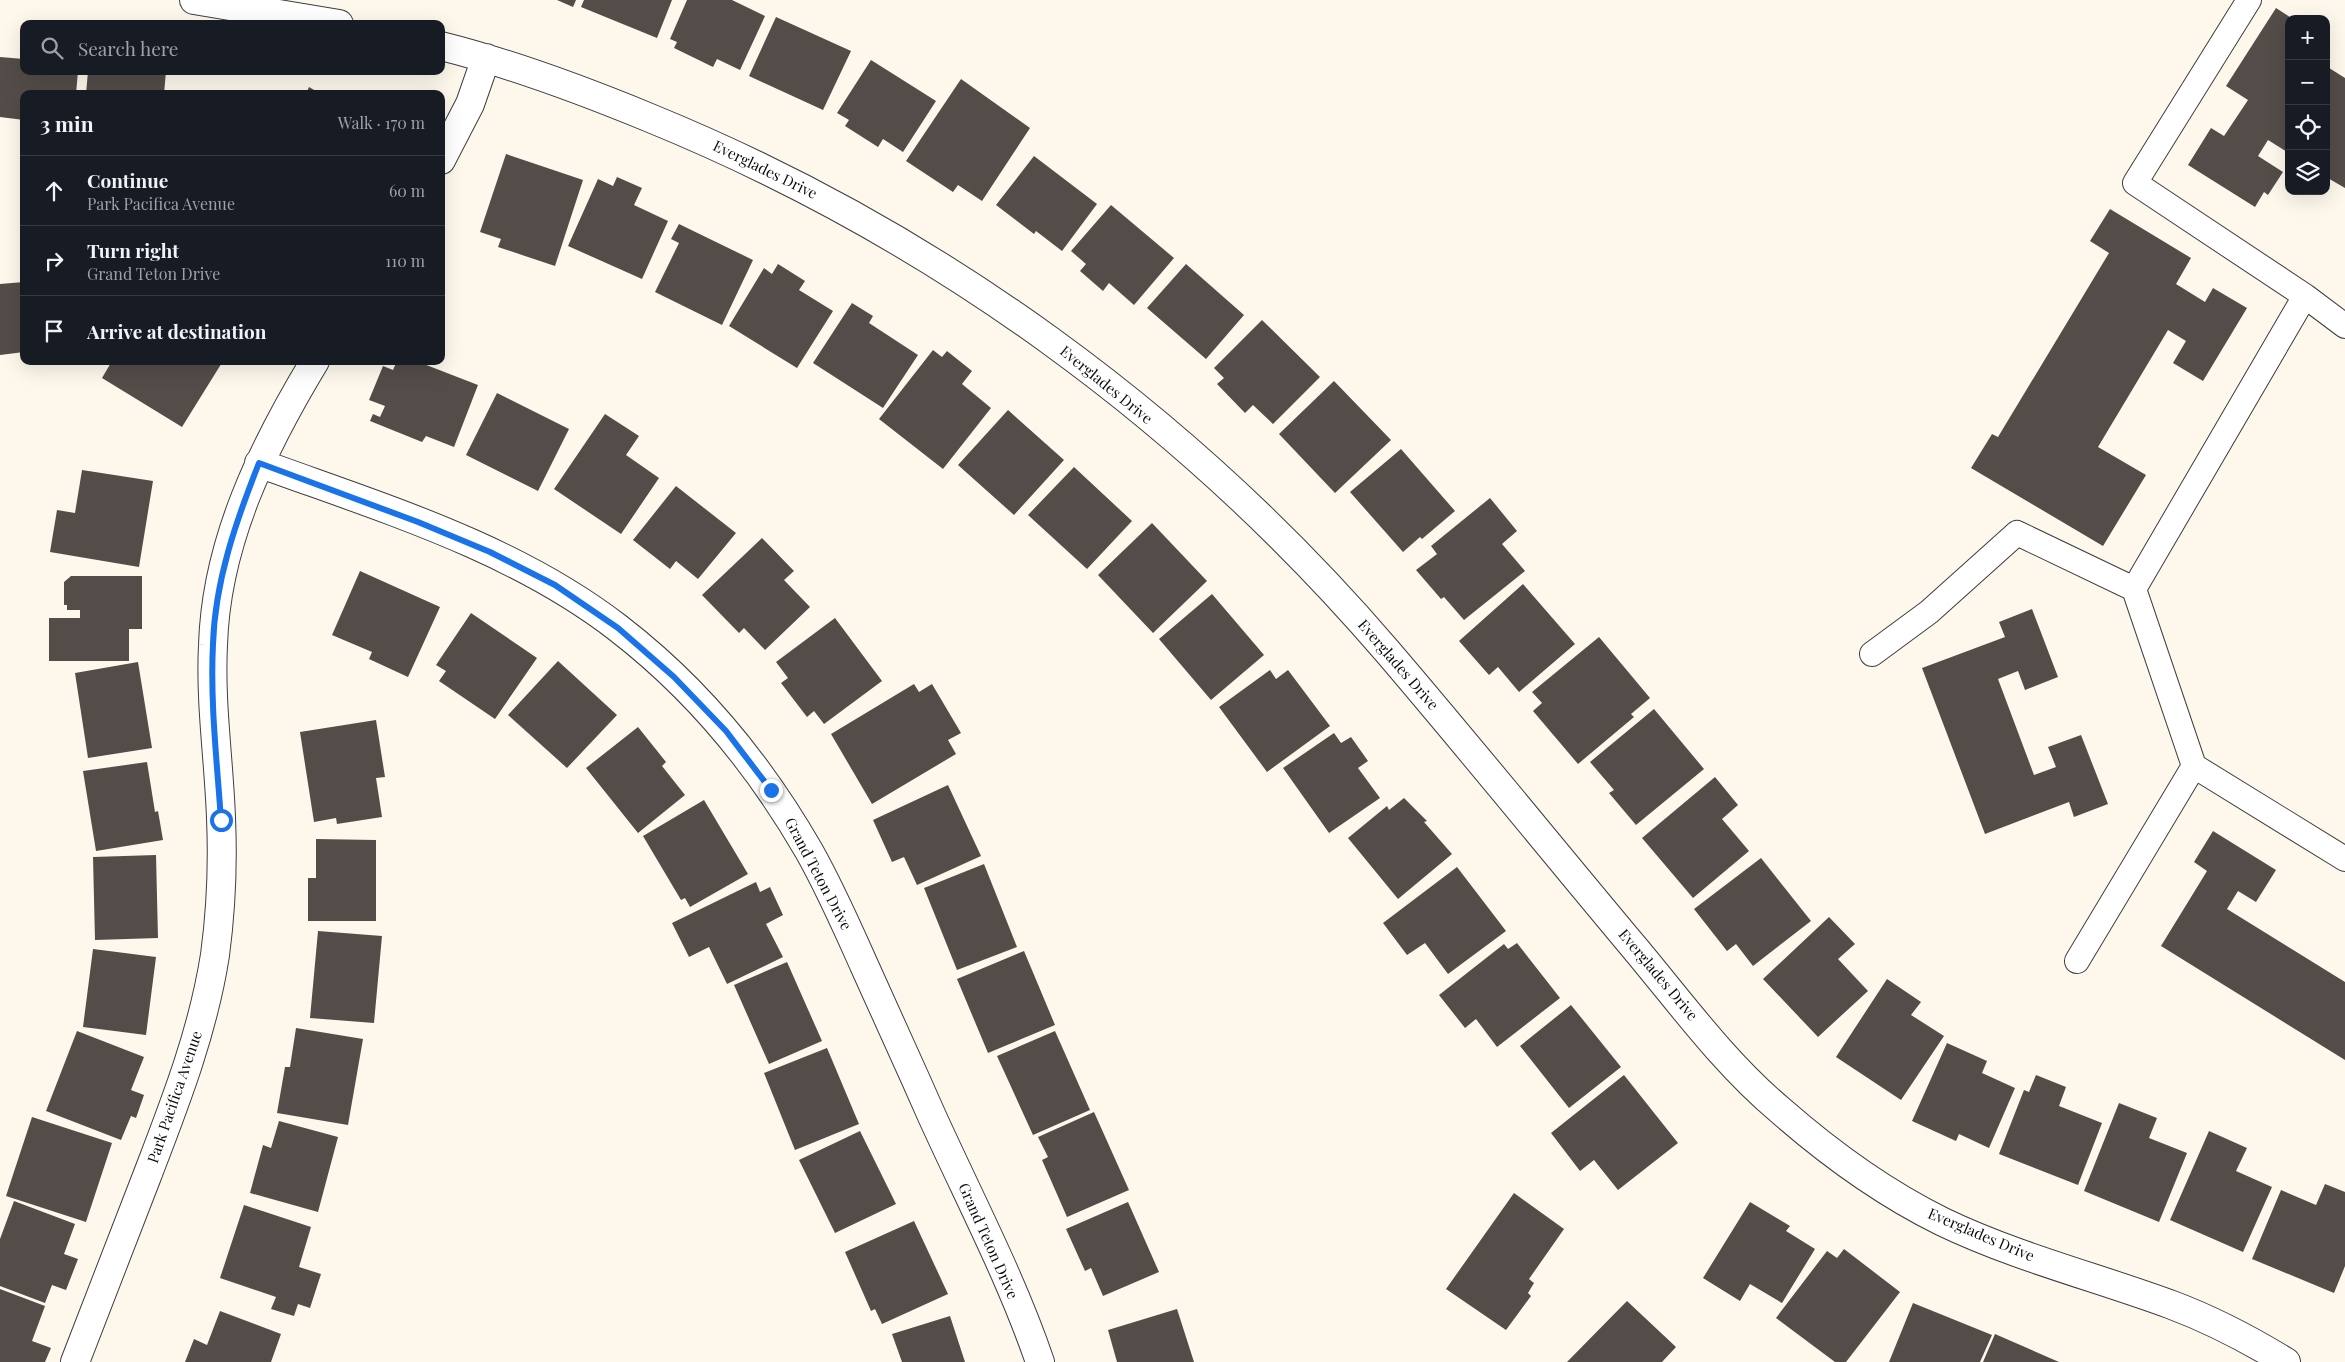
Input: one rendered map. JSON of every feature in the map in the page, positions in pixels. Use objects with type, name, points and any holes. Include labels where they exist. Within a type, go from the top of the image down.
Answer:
[{"type":"street","points":[[194,0],[315,20]]},
{"type":"street","name":"Everglades Drive","points":[[445,47],[486,58],[588,93],[777,173],[871,223],[959,276],[1041,333],[1118,393],[1190,453],[1258,515],[1322,578],[1384,648],[1714,1042],[1780,1110],[1876,1184],[1944,1222],[2014,1251],[2182,1309],[2208,1320],[2286,1362]]},
{"type":"street","points":[[445,152],[470,104],[486,58]]},
{"type":"street","name":"Park Pacifica Avenue","points":[[75,1362],[180,1092],[200,1028],[215,955],[221,886],[221,820],[213,702],[213,643],[220,582],[236,522],[259,463],[292,399],[313,365]]},
{"type":"street","name":"Grand Teton Drive","points":[[259,463],[418,522],[490,552],[555,585],[618,628],[674,677],[726,731],[771,790],[809,852],[841,914],[1010,1289],[1040,1362]]},
{"type":"lane","points":[[2249,0],[2135,183],[2305,296],[2345,326]]},
{"type":"lane","points":[[2134,589],[2305,296]]},
{"type":"lane","points":[[1872,654],[1928,612],[2016,533],[2134,589],[2194,766],[2345,858]]},
{"type":"lane","points":[[2077,960],[2194,766]]},
{"type":"building","points":[[557,0],[576,0],[573,7]]},
{"type":"building","points":[[584,0],[672,0],[657,38],[581,7]]},
{"type":"building","points":[[687,0],[732,0],[765,16],[740,70],[717,59],[713,67],[674,48],[677,42],[670,39]]},
{"type":"building","points":[[2276,8],[2287,15],[2285,15],[2285,151],[2268,140],[2258,156],[2283,172],[2268,195],[2264,192],[2255,207],[2188,165],[2211,128],[2224,136],[2248,100],[2226,86]]},
{"type":"building","points":[[776,17],[851,51],[823,110],[749,76]]},
{"type":"building","points":[[0,57],[20,59],[20,75],[78,75],[76,90],[20,90],[20,120],[0,117]]},
{"type":"building","points":[[871,60],[936,101],[903,152],[883,139],[878,147],[845,126],[849,120],[837,113]]},
{"type":"building","points":[[2330,69],[2345,78],[2345,188],[2330,179]]},
{"type":"building","points":[[88,75],[166,75],[164,90],[86,90]]},
{"type":"building","points":[[961,79],[1030,128],[982,201],[958,185],[953,192],[906,161]]},
{"type":"building","points":[[506,154],[583,180],[555,266],[498,247],[501,239],[480,232]]},
{"type":"building","points":[[1034,156],[1097,204],[1062,251],[1036,231],[1034,234],[996,205]]},
{"type":"building","points":[[617,177],[642,188],[634,205],[668,221],[642,279],[568,246],[598,179],[613,186]]},
{"type":"building","points":[[1111,205],[1174,258],[1134,305],[1109,283],[1103,291],[1080,271],[1086,264],[1071,251]]},
{"type":"building","points":[[2110,209],[2191,258],[2176,284],[2205,302],[2213,288],[2247,308],[2203,381],[2173,363],[2186,341],[2168,330],[2098,447],[2146,475],[2103,546],[1971,468],[1992,434],[1998,437],[2109,253],[2090,241]]},
{"type":"building","points":[[679,224],[753,260],[722,325],[655,292],[679,243],[671,239]]},
{"type":"building","points":[[778,264],[805,281],[799,290],[833,311],[797,368],[729,326],[764,268],[772,274]]},
{"type":"building","points":[[1186,264],[1244,315],[1206,359],[1147,308]]},
{"type":"building","points":[[20,282],[20,352],[0,355],[0,284]]},
{"type":"building","points":[[852,303],[873,316],[869,323],[918,355],[883,408],[813,363]]},
{"type":"building","points":[[1262,320],[1320,377],[1273,424],[1253,405],[1245,413],[1217,384],[1224,378],[1214,368]]},
{"type":"building","points":[[933,350],[942,357],[947,351],[972,371],[962,384],[991,408],[943,469],[879,419]]},
{"type":"building","points":[[110,365],[221,365],[182,427],[102,378]]},
{"type":"building","points":[[395,365],[426,365],[478,385],[454,447],[426,436],[422,442],[370,421],[373,414],[380,417],[385,406],[369,400],[383,366],[393,370]]},
{"type":"building","points":[[1334,381],[1391,440],[1335,493],[1279,434]]},
{"type":"building","points":[[497,393],[569,429],[538,491],[466,455]]},
{"type":"building","points":[[1008,410],[1064,460],[1014,515],[958,465]]},
{"type":"building","points":[[605,414],[639,436],[626,455],[659,478],[621,534],[554,489]]},
{"type":"building","points":[[1401,449],[1455,511],[1422,539],[1420,537],[1403,552],[1350,492]]},
{"type":"building","points":[[1074,467],[1132,521],[1087,569],[1028,515]]},
{"type":"building","points":[[82,470],[153,481],[139,567],[50,552],[57,510],[75,513]]},
{"type":"building","points":[[676,486],[736,533],[698,579],[676,561],[670,569],[633,540]]},
{"type":"building","points":[[1490,498],[1517,531],[1502,544],[1525,571],[1464,620],[1444,597],[1441,599],[1416,570],[1437,554],[1431,546]]},
{"type":"building","points":[[1152,523],[1207,581],[1153,633],[1098,575]]},
{"type":"building","points":[[762,538],[794,571],[784,580],[810,607],[765,650],[744,628],[739,633],[702,595]]},
{"type":"building","points":[[360,571],[440,607],[408,677],[369,659],[372,652],[332,635]]},
{"type":"building","points":[[71,576],[142,576],[142,629],[129,629],[129,661],[49,661],[49,618],[80,618],[80,610],[67,610],[67,605],[64,605],[64,582]]},
{"type":"building","points":[[1523,584],[1575,644],[1519,692],[1498,667],[1489,675],[1459,641]]},
{"type":"building","points":[[1212,594],[1264,655],[1211,700],[1159,639]]},
{"type":"building","points":[[2032,609],[2058,677],[2025,690],[2018,671],[1998,679],[2034,775],[2056,767],[2048,747],[2081,735],[2108,804],[2074,817],[2069,802],[1985,834],[1922,668],[2005,637],[1999,622]]},
{"type":"building","points":[[471,613],[537,658],[495,719],[439,681],[446,671],[436,665]]},
{"type":"building","points":[[835,618],[882,681],[824,724],[814,711],[807,717],[781,683],[788,678],[776,662]]},
{"type":"building","points":[[1599,637],[1650,698],[1631,714],[1634,717],[1578,764],[1533,711],[1542,703],[1532,692]]},
{"type":"building","points":[[558,661],[617,715],[567,768],[508,715]]},
{"type":"building","points":[[138,662],[152,748],[88,758],[75,673]]},
{"type":"building","points":[[1270,670],[1276,679],[1288,670],[1330,726],[1267,772],[1219,707]]},
{"type":"building","points":[[914,684],[919,692],[932,684],[961,733],[948,740],[956,754],[872,804],[831,734]]},
{"type":"building","points":[[1654,709],[1704,769],[1636,825],[1609,793],[1614,790],[1590,762]]},
{"type":"building","points":[[376,720],[385,777],[376,778],[382,817],[337,824],[336,818],[314,822],[300,732]]},
{"type":"building","points":[[638,727],[666,762],[662,766],[685,795],[638,833],[586,768]]},
{"type":"building","points":[[1334,733],[1341,743],[1351,737],[1368,761],[1358,768],[1380,798],[1329,833],[1283,768]]},
{"type":"building","points":[[147,762],[155,812],[158,811],[163,840],[96,851],[83,771]]},
{"type":"building","points":[[1715,777],[1738,805],[1722,819],[1749,851],[1693,898],[1642,838]]},
{"type":"building","points":[[948,785],[981,856],[917,885],[904,857],[892,862],[873,820]]},
{"type":"building","points":[[1404,798],[1427,821],[1424,822],[1452,854],[1398,899],[1348,838],[1387,806],[1389,810]]},
{"type":"building","points":[[704,800],[748,874],[690,907],[685,898],[681,900],[643,836]]},
{"type":"building","points":[[2213,831],[2276,870],[2256,902],[2238,891],[2227,909],[2345,982],[2345,1060],[2161,946],[2207,871],[2194,862]]},
{"type":"building","points":[[316,839],[376,840],[376,921],[308,921],[308,878],[316,878]]},
{"type":"building","points":[[156,855],[158,938],[95,940],[93,857]]},
{"type":"building","points":[[1761,858],[1811,921],[1753,966],[1736,944],[1727,951],[1694,909]]},
{"type":"building","points":[[984,864],[1017,947],[957,970],[924,888]]},
{"type":"building","points":[[1457,867],[1506,931],[1448,974],[1425,943],[1407,955],[1383,923]]},
{"type":"building","points":[[756,882],[760,892],[770,887],[783,915],[766,924],[783,957],[727,984],[709,947],[689,957],[672,923]]},
{"type":"building","points":[[1829,917],[1855,944],[1838,959],[1868,991],[1818,1037],[1763,979]]},
{"type":"building","points":[[318,931],[382,936],[374,1023],[310,1018]]},
{"type":"building","points":[[1517,943],[1560,998],[1497,1047],[1476,1019],[1465,1028],[1439,995],[1504,944],[1508,949]]},
{"type":"building","points":[[93,949],[156,957],[146,1035],[83,1027]]},
{"type":"building","points":[[1024,951],[1055,1025],[988,1053],[957,979]]},
{"type":"building","points":[[787,962],[822,1041],[769,1064],[734,985]]},
{"type":"building","points":[[1887,979],[1921,1002],[1911,1015],[1944,1036],[1901,1100],[1836,1057]]},
{"type":"building","points":[[1571,1005],[1621,1067],[1569,1108],[1520,1046]]},
{"type":"building","points":[[296,1028],[363,1039],[348,1125],[277,1113],[285,1067],[290,1067]]},
{"type":"building","points":[[77,1031],[144,1057],[131,1090],[144,1095],[136,1118],[131,1116],[121,1140],[46,1111]]},
{"type":"building","points":[[1055,1031],[1090,1110],[1033,1135],[997,1056]]},
{"type":"building","points":[[1947,1043],[1987,1061],[1982,1073],[2015,1088],[1989,1148],[1959,1134],[1956,1141],[1912,1121]]},
{"type":"building","points":[[827,1048],[859,1124],[795,1150],[764,1073]]},
{"type":"building","points":[[1624,1075],[1678,1143],[1618,1190],[1594,1160],[1580,1171],[1551,1133]]},
{"type":"building","points":[[2036,1075],[2066,1087],[2059,1106],[2102,1123],[2078,1185],[1999,1154],[2024,1090],[2029,1092]]},
{"type":"building","points":[[2119,1103],[2157,1118],[2149,1138],[2187,1153],[2159,1222],[2084,1191]]},
{"type":"building","points":[[1094,1112],[1129,1190],[1067,1217],[1042,1160],[1048,1157],[1038,1137]]},
{"type":"building","points":[[32,1117],[112,1143],[86,1222],[6,1196]]},
{"type":"building","points":[[279,1121],[338,1137],[318,1212],[250,1193],[263,1145],[271,1148]]},
{"type":"building","points":[[860,1131],[896,1204],[835,1233],[799,1160]]},
{"type":"building","points":[[2209,1131],[2247,1148],[2236,1171],[2272,1187],[2243,1252],[2170,1220]]},
{"type":"building","points":[[2325,1184],[2345,1192],[2345,1266],[2334,1293],[2252,1259],[2281,1190],[2316,1205]]},
{"type":"building","points":[[1514,1193],[1564,1229],[1529,1279],[1534,1283],[1528,1293],[1531,1296],[1506,1330],[1446,1289]]},
{"type":"building","points":[[14,1201],[75,1224],[64,1254],[78,1259],[66,1290],[52,1285],[45,1303],[0,1286],[0,1239]]},
{"type":"building","points":[[1128,1202],[1159,1272],[1103,1296],[1091,1268],[1085,1271],[1066,1229]]},
{"type":"building","points":[[1750,1202],[1790,1226],[1786,1231],[1815,1249],[1782,1303],[1750,1284],[1740,1301],[1703,1278]]},
{"type":"building","points":[[244,1205],[311,1227],[299,1267],[321,1274],[310,1308],[298,1304],[294,1316],[271,1309],[276,1297],[220,1278]]},
{"type":"building","points":[[914,1221],[948,1294],[882,1324],[875,1309],[871,1311],[845,1252]]},
{"type":"building","points":[[1844,1249],[1900,1292],[1846,1362],[1835,1362],[1776,1318],[1827,1251],[1837,1258]]},
{"type":"building","points":[[0,1289],[45,1306],[32,1341],[51,1348],[45,1362],[0,1362]]},
{"type":"building","points":[[1627,1301],[1676,1347],[1662,1362],[1567,1362]]},
{"type":"building","points":[[1913,1303],[1992,1335],[1980,1362],[1889,1362]]},
{"type":"building","points":[[1177,1309],[1194,1362],[1117,1362],[1108,1330]]},
{"type":"building","points":[[220,1311],[281,1334],[271,1362],[185,1362],[194,1339],[207,1345]]},
{"type":"building","points":[[950,1316],[965,1362],[902,1362],[892,1334]]},
{"type":"building","points":[[1995,1334],[2059,1362],[1983,1362]]},
{"type":"route","points":[[221,820],[213,702],[213,643],[220,582],[236,522],[259,463],[418,522],[490,552],[555,585],[618,628],[674,677],[726,731],[771,790]]}]
